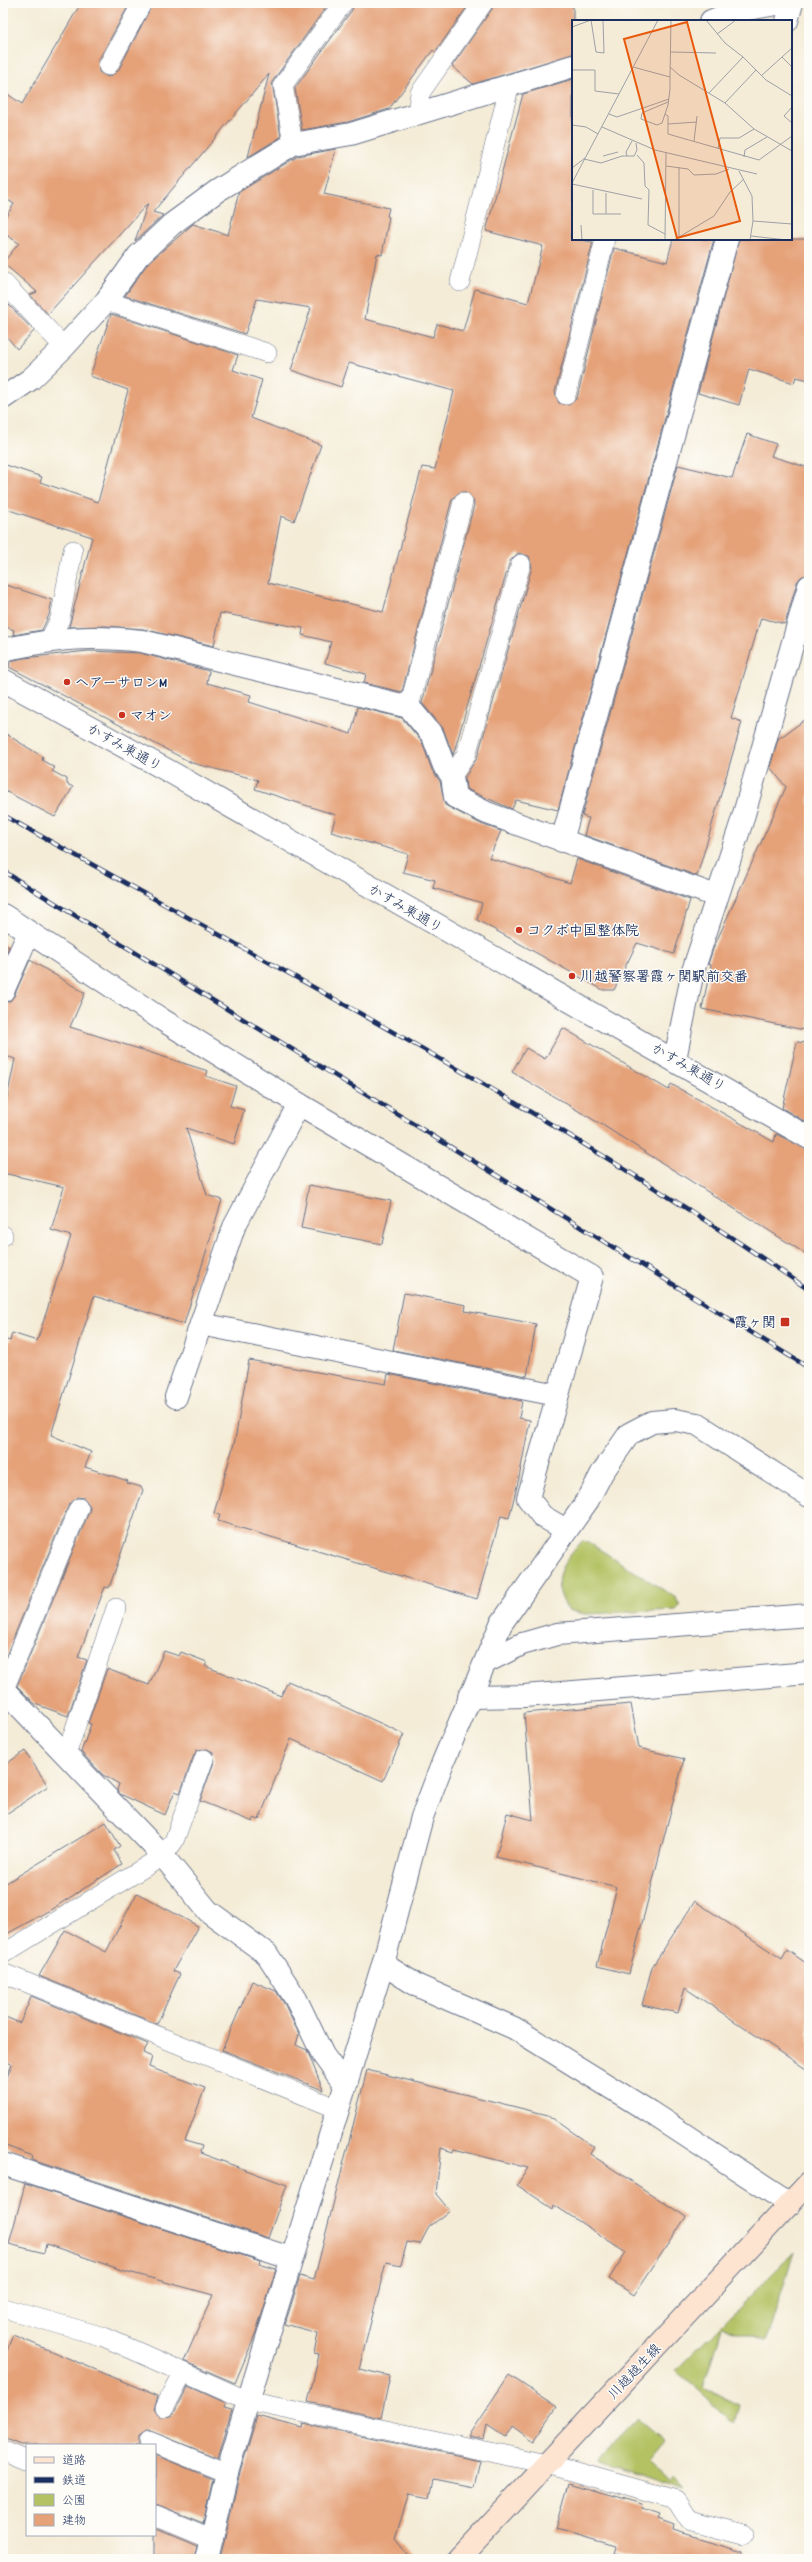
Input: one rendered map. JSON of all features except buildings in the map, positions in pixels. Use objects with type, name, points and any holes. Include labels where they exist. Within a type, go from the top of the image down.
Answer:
[{"type":"main road","name":"川越越生線","points":[[458,2559],[809,2183]]},
{"type":"street","points":[[714,20],[736,11],[783,3]]},
{"type":"street","points":[[787,20],[792,3]]},
{"type":"street","points":[[3,398],[31,379],[64,347],[106,301],[138,256],[172,224],[217,191],[293,144],[351,134],[510,84],[572,66]]},
{"type":"street","points":[[562,841],[727,240]]},
{"type":"street","points":[[675,1059],[693,971],[716,896],[742,821],[809,586]]},
{"type":"street","points":[[3,650],[50,639],[100,636],[142,641],[409,707],[433,736],[444,766],[452,776],[455,797],[487,813],[716,896]]},
{"type":"street","name":"かすみ東通り","points":[[3,680],[174,774],[486,954],[675,1059],[809,1138]]},
{"type":"street","points":[[3,915],[161,1019],[300,1104],[592,1277],[556,1395],[528,1498],[542,1516],[566,1530]]},
{"type":"street","points":[[3,991],[30,932]]},
{"type":"street","points":[[176,1397],[234,1227],[300,1104]]},
{"type":"street","points":[[201,1324],[556,1395]]},
{"type":"street","points":[[210,2549],[227,2473],[290,2258],[383,1964],[422,1817],[469,1697],[486,1662],[501,1624],[588,1500],[602,1473],[629,1434],[652,1422],[675,1420],[697,1424],[809,1496]]},
{"type":"street","points":[[486,1662],[522,1644],[557,1634],[809,1615]]},
{"type":"street","points":[[469,1697],[524,1696],[809,1673]]},
{"type":"street","points":[[3,1689],[163,1856],[208,1911],[267,1954],[296,1999],[323,2055],[345,2085]]},
{"type":"street","points":[[383,1964],[418,1986],[514,2028],[650,2112],[790,2204]]},
{"type":"street","points":[[3,2164],[290,2258]]},
{"type":"lane","points":[[108,66],[142,3]]},
{"type":"lane","points":[[293,144],[283,85],[343,3]]},
{"type":"lane","points":[[417,113],[420,93],[483,3]]},
{"type":"lane","points":[[460,282],[510,84]]},
{"type":"lane","points":[[566,395],[605,240]]},
{"type":"lane","points":[[3,282],[64,347]]},
{"type":"lane","points":[[106,301],[267,353]]},
{"type":"lane","points":[[409,707],[463,502]]},
{"type":"lane","points":[[50,639],[60,619],[73,550]]},
{"type":"lane","points":[[452,776],[466,755],[521,564]]},
{"type":"lane","points":[[3,1689],[79,1508]]},
{"type":"lane","points":[[66,1755],[116,1608]]},
{"type":"lane","points":[[3,1954],[163,1856],[174,1841],[204,1759]]},
{"type":"lane","points":[[3,1973],[338,2109]]},
{"type":"lane","points":[[3,2308],[104,2337],[248,2401],[547,2464],[676,2500],[689,2520],[743,2534]]},
{"type":"lane","points":[[165,2407],[183,2372]]},
{"type":"lane","points":[[149,2441],[227,2473]]},
{"type":"lane","points":[[3,2451],[26,2461]]},
{"type":"lane","points":[[156,2516],[210,2549]]},
{"type":"green space","points":[[582,1541],[588,1542],[676,1598],[680,1606],[676,1610],[585,1614],[568,1610],[562,1599],[558,1581],[563,1566]]},
{"type":"green space","points":[[794,2252],[766,2341],[721,2327],[703,2389],[739,2404],[734,2424],[676,2370]]},
{"type":"green space","points":[[637,2419],[663,2441],[647,2460],[670,2482],[673,2478],[684,2490],[597,2460]]},
{"type":"railway","points":[[3,815],[310,985],[513,1102],[613,1162],[712,1225],[809,1290]]},
{"type":"railway","points":[[3,871],[809,1368]]},
{"type":"place","name":"ヘアーサロンM","points":[[67,682]]},
{"type":"place","name":"マオン","points":[[122,715]]},
{"type":"place","name":"コクボ中国整体院","points":[[519,930]]},
{"type":"place","name":"川越警察署霞ヶ関駅前交番","points":[[572,976]]},
{"type":"place","name":"霞ヶ関","points":[[785,1322]]}]
